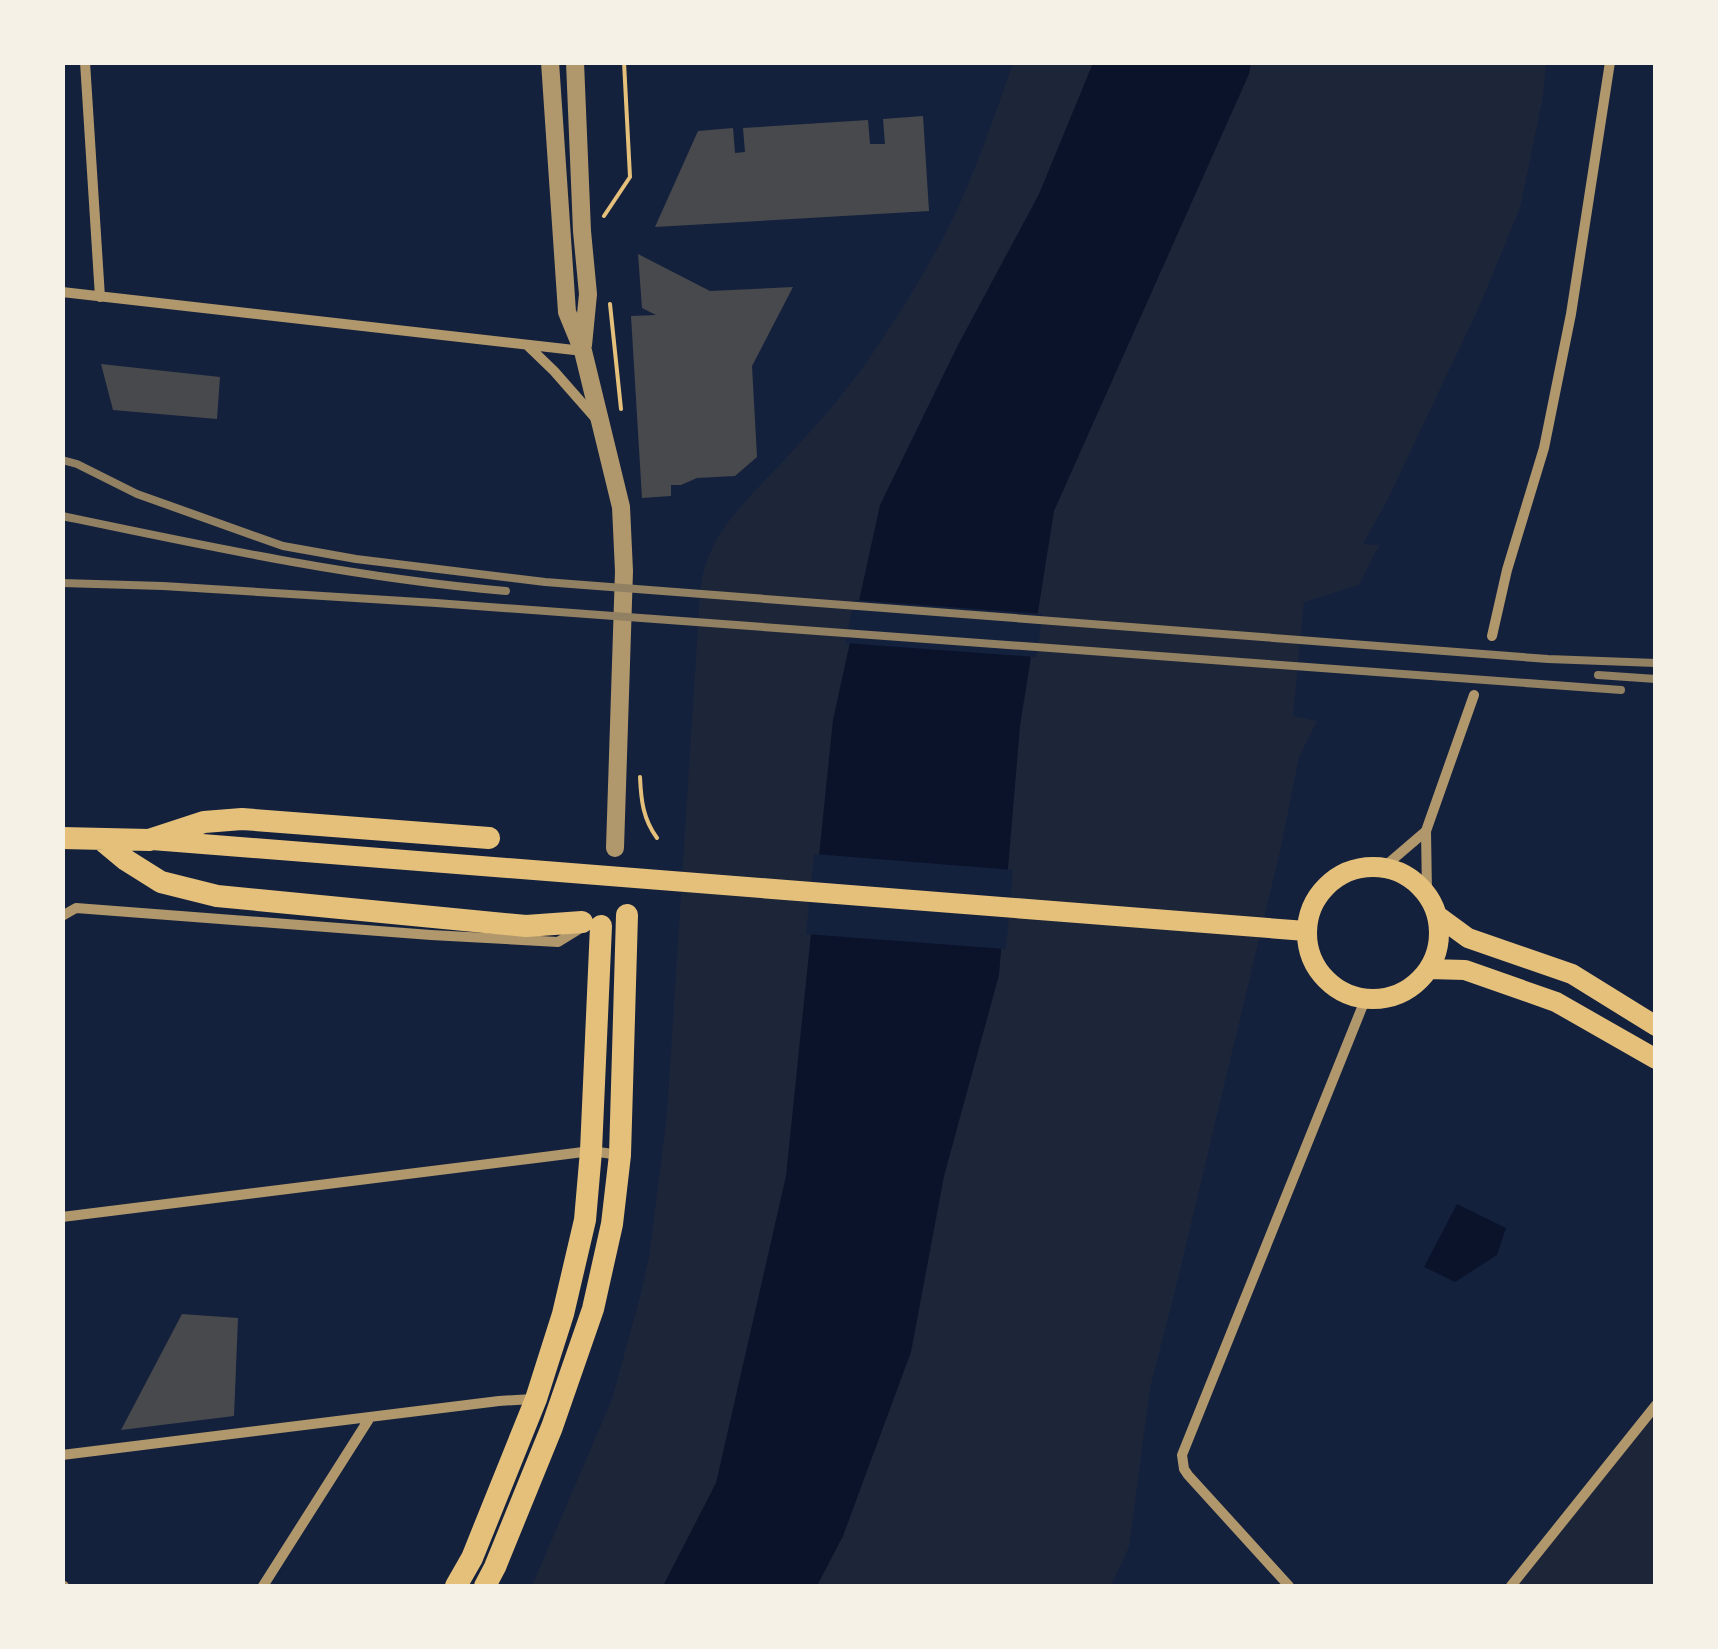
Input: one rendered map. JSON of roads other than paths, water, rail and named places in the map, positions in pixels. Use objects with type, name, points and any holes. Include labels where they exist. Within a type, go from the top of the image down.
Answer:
[{"type":"main road","points":[[149,840],[204,822],[242,819],[489,838]]},
{"type":"main road","points":[[62,838],[149,840],[1306,931]]},
{"type":"main road","points":[[102,840],[161,882],[217,896],[526,926],[590,923],[592,1152],[585,1220],[536,1399],[472,1558],[456,1586]]},
{"type":"main road","points":[[1368,866],[1384,867],[1404,874],[1427,894],[1438,916],[1439,942],[1430,969],[1419,982],[1386,999],[1365,1000],[1339,991],[1318,972],[1308,950],[1310,910],[1320,893],[1342,874],[1368,866]]},
{"type":"main road","points":[[485,1586],[552,1428],[593,1309],[612,1224],[620,1155],[627,914]]},
{"type":"main road","points":[[1438,916],[1468,938],[1572,974],[1656,1026]]},
{"type":"main road","points":[[1430,969],[1464,970],[1556,1002],[1656,1058]]},
{"type":"street","points":[[85,62],[100,296]]},
{"type":"street","points":[[550,62],[568,312],[582,351],[621,507],[624,571],[615,848]]},
{"type":"street","points":[[574,62],[588,294],[582,351]]},
{"type":"street","points":[[1492,636],[1507,570],[1539,470],[1560,371],[1610,62]]},
{"type":"street","points":[[62,292],[582,351]]},
{"type":"street","points":[[526,344],[554,371],[603,432]]},
{"type":"street","points":[[1427,894],[1426,831],[1474,695]]},
{"type":"street","points":[[1384,867],[1426,831]]},
{"type":"street","points":[[62,916],[76,908],[558,942],[590,923]]},
{"type":"street","points":[[1289,1586],[1188,1475],[1182,1455],[1365,1000]]},
{"type":"street","points":[[62,1216],[592,1152],[620,1155]]},
{"type":"street","points":[[62,1455],[536,1399]]},
{"type":"street","points":[[1511,1586],[1656,1405]]},
{"type":"street","points":[[263,1586],[369,1419]]},
{"type":"railway","points":[[62,460],[137,494],[283,546],[356,559],[545,582],[1548,659],[1656,663]]},
{"type":"railway","points":[[62,516],[338,570],[506,591]]},
{"type":"railway","points":[[62,583],[436,603],[1621,690]]},
{"type":"railway","points":[[1598,675],[1656,679]]}]
